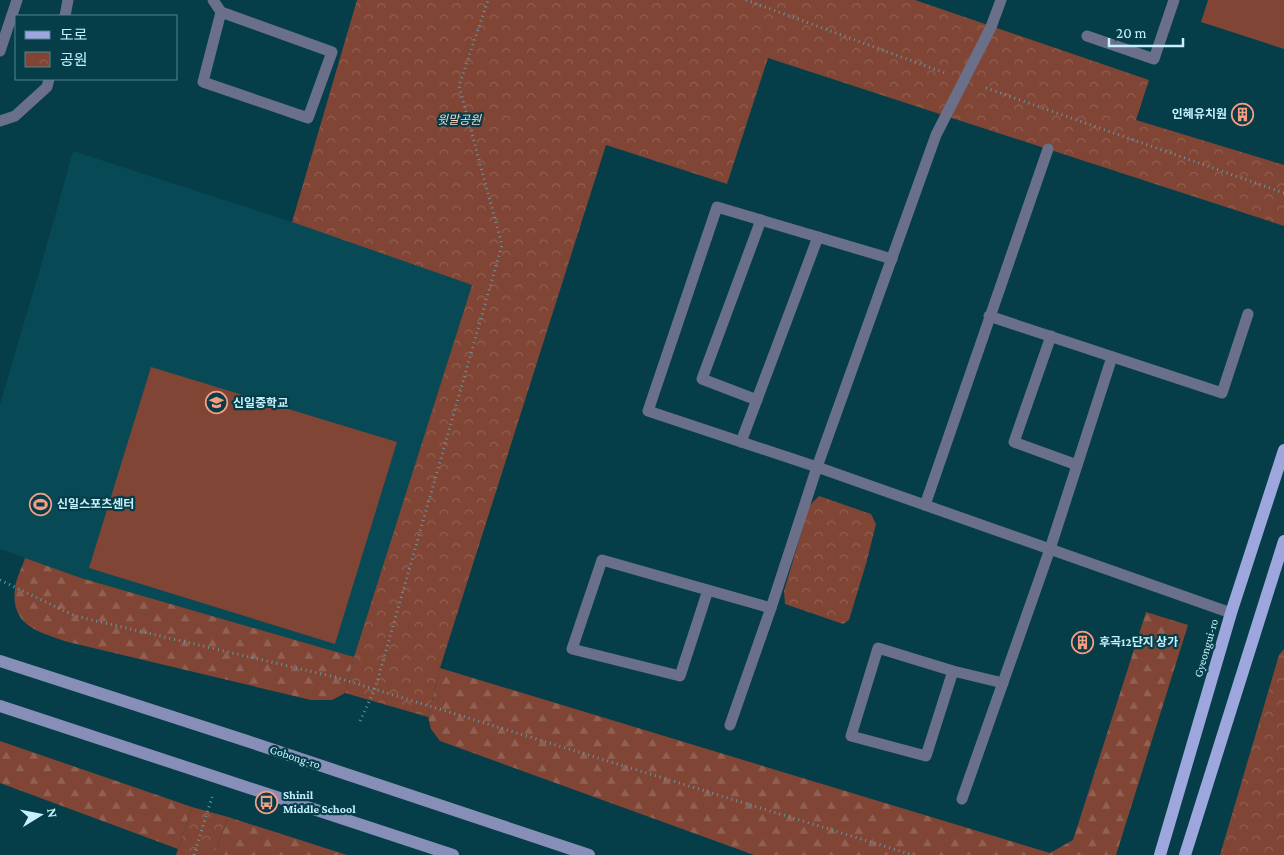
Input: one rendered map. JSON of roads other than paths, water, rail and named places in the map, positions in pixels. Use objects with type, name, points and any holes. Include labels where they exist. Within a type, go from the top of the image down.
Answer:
[{"type":"main road","name":"Gyeongui-ro","points":[[1160,855],[1231,613],[1284,450]]},
{"type":"main road","points":[[1185,855],[1284,541]]},
{"type":"main road","name":"Gobong-ro","points":[[0,660],[589,855]]},
{"type":"main road","points":[[0,706],[453,855]]},
{"type":"lane","points":[[0,51],[17,0]]},
{"type":"lane","points":[[64,15],[68,0]]},
{"type":"lane","points":[[213,0],[221,12],[332,52],[308,118],[203,82],[221,12]]},
{"type":"lane","points":[[730,725],[817,468],[936,135],[991,26],[1001,0]]},
{"type":"lane","points":[[1087,36],[1154,59],[1174,0]]},
{"type":"lane","points":[[0,121],[15,116],[47,87],[50,80]]},
{"type":"lane","points":[[924,505],[1048,149]]},
{"type":"lane","points":[[892,259],[717,207],[648,411],[924,505],[1231,613]]},
{"type":"lane","points":[[757,400],[702,380],[761,220]]},
{"type":"lane","points":[[741,442],[818,237]]},
{"type":"lane","points":[[990,316],[1222,393],[1248,314]]},
{"type":"lane","points":[[1051,336],[1014,442],[1077,465]]},
{"type":"lane","points":[[962,799],[1050,549],[1112,357]]},
{"type":"lane","points":[[708,590],[680,676],[572,649],[602,560],[708,590],[771,608]]},
{"type":"lane","points":[[953,671],[926,756],[851,736],[878,648],[953,671],[1003,683]]},
{"type":"place","name":"인혜유치원","points":[[1243,114]]},
{"type":"place","name":"신일중학교","points":[[217,403]]},
{"type":"place","name":"신일스포츠센터","points":[[41,504]]},
{"type":"place","name":"후곡12단지 상가","points":[[1083,642]]},
{"type":"place","name":"Shinil Middle School","points":[[267,802]]},
{"type":"park label","name":"윗말공원","points":[[459,120]]}]
